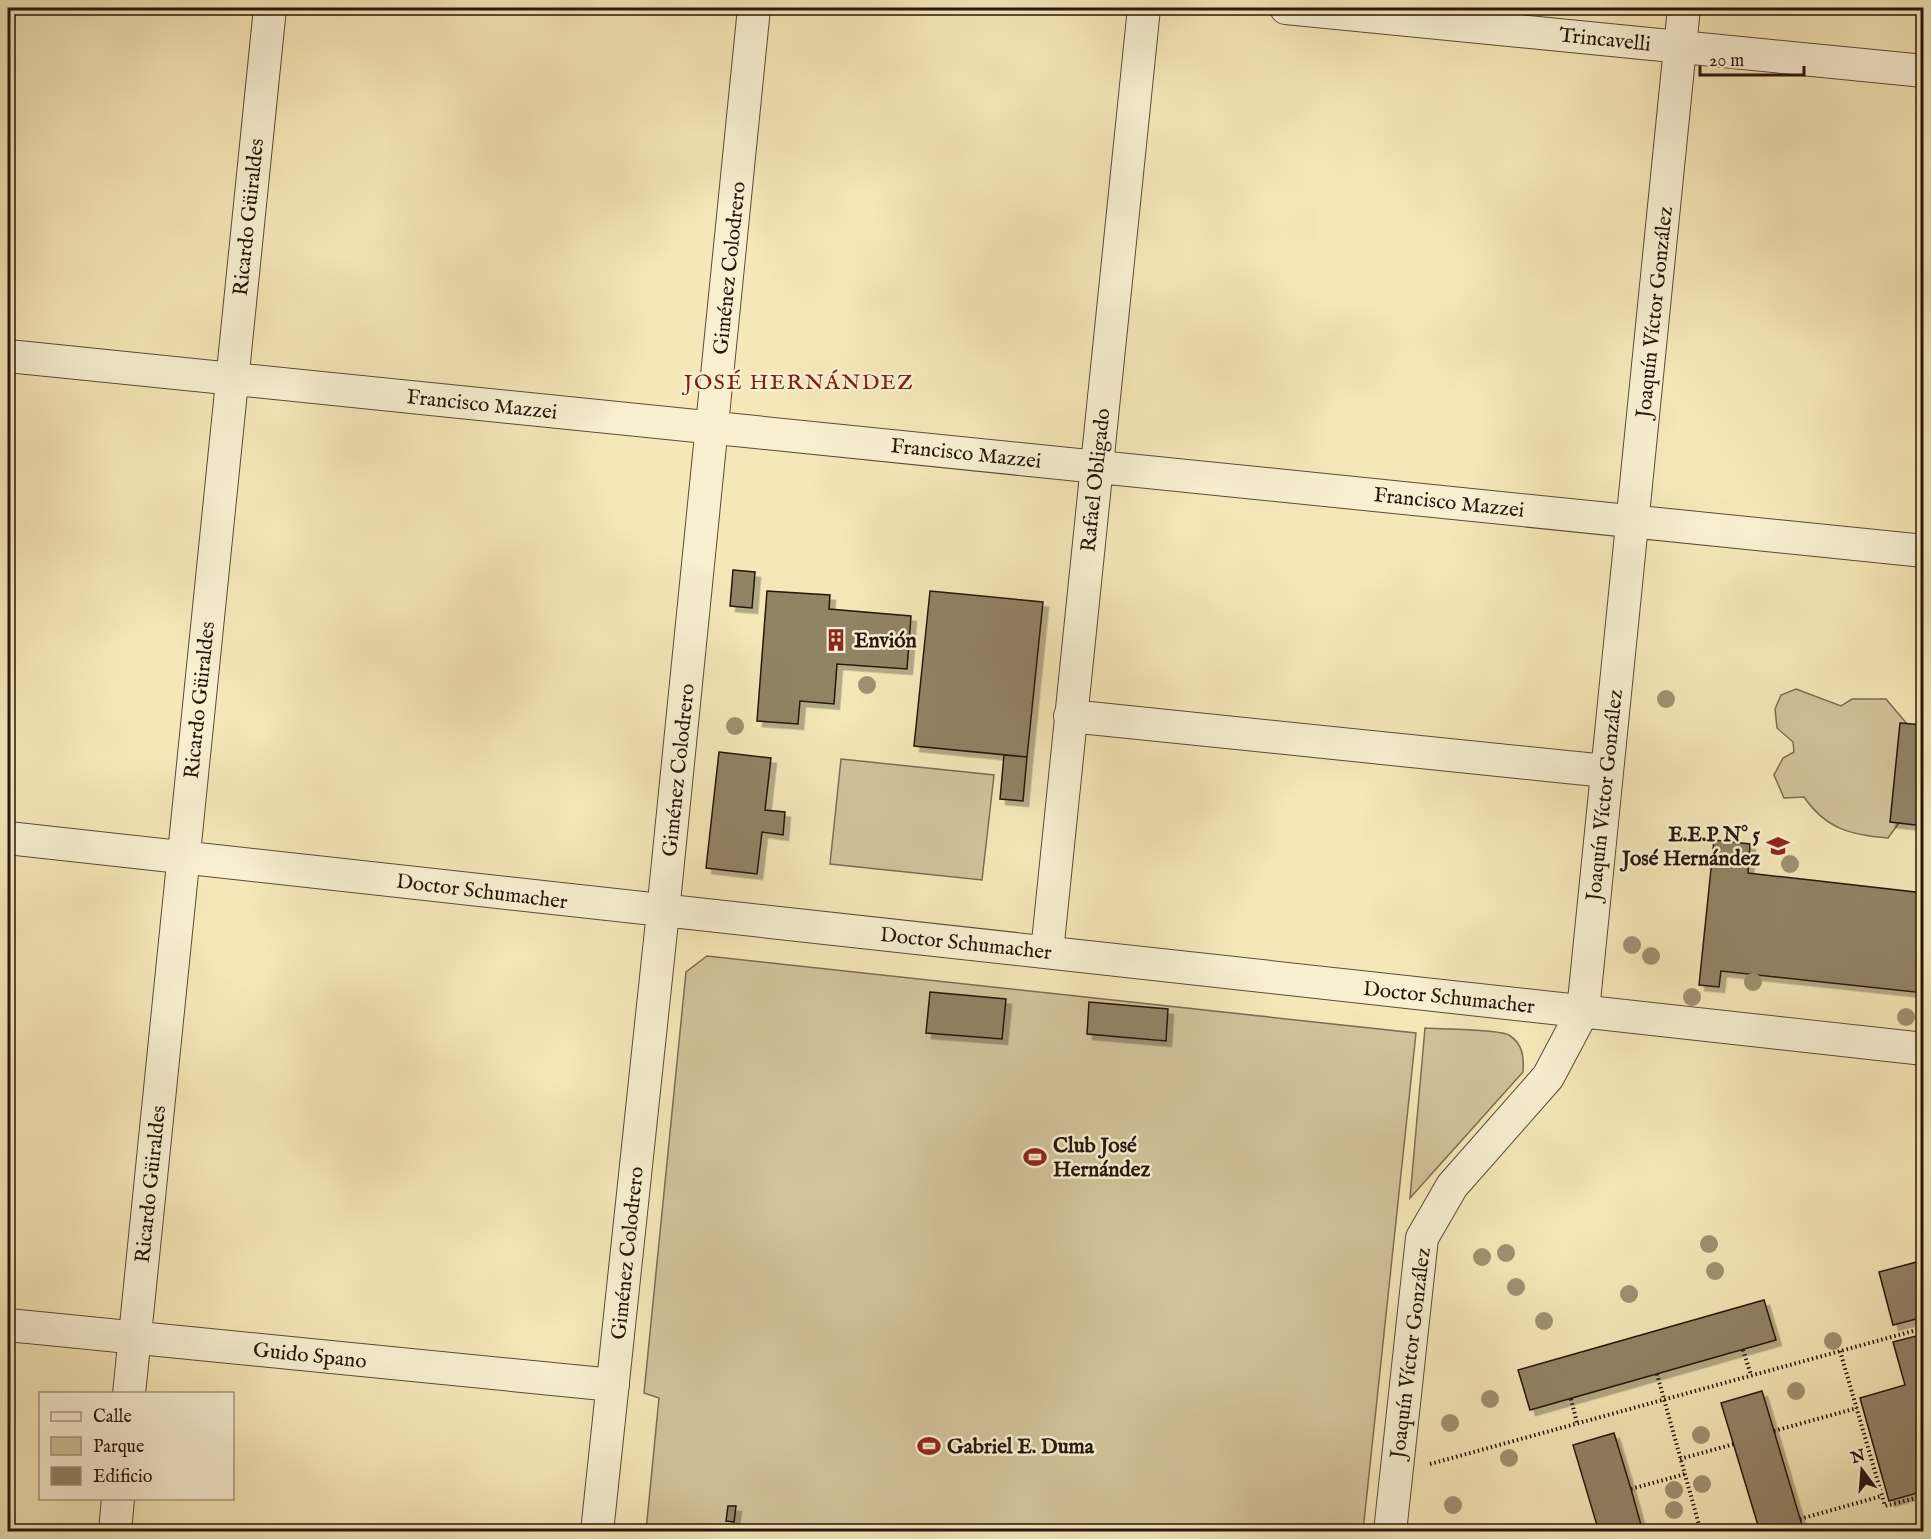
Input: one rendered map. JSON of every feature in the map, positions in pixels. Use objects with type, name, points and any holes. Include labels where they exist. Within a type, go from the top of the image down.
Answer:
[{"type":"street","name":"Ricardo Güiraldes","points":[[129,1392],[270,8]]},
{"type":"street","name":"Giménez Colodrero","points":[[597,1532],[713,428],[754,8]]},
{"type":"street","name":"Rafael Obligado","points":[[1047,952],[1144,8]]},
{"type":"street","name":"Trincavelli","points":[[1286,8],[1923,71]]},
{"type":"street","name":"Joaquín Víctor González","points":[[1390,1532],[1422,1238],[1452,1186],[1548,1077],[1583,1011],[1684,8]]},
{"type":"street","name":"Francisco Mazzei","points":[[8,356],[1923,551]]},
{"type":"street","points":[[1070,716],[1606,771]]},
{"type":"street","name":"Doctor Schumacher","points":[[8,838],[663,912],[1923,1049]]},
{"type":"street","name":"Guido Spano","points":[[8,1325],[613,1385]]},
{"type":"street","points":[[115,1532],[118,1500]]},
{"type":"path","points":[[1396,1473],[1923,1328]]},
{"type":"path","points":[[1743,1350],[1751,1375]]},
{"type":"path","points":[[1840,1351],[1885,1506],[1923,1496]]},
{"type":"path","points":[[1657,1374],[1701,1532]]},
{"type":"path","points":[[1571,1399],[1577,1423]]},
{"type":"path","points":[[1774,1431],[1857,1408]]},
{"type":"path","points":[[1680,1459],[1734,1444]]},
{"type":"path","points":[[1631,1489],[1685,1474]]},
{"type":"path","points":[[1800,1519],[1882,1496]]},
{"type":"green space","points":[[1796,689],[1841,706],[1852,699],[1886,699],[1913,731],[1907,812],[1888,838],[1862,835],[1840,828],[1821,816],[1804,797],[1784,798],[1774,775],[1783,758],[1794,752],[1793,742],[1777,728],[1775,709],[1781,695]]},
{"type":"green space","points":[[841,759],[994,775],[982,880],[830,864]]},
{"type":"green space","name":"Club José Hernández","points":[[707,956],[1416,1033],[1363,1531],[646,1531],[659,1398],[644,1393],[686,972]]},
{"type":"green space","points":[[1425,1028],[1483,1030],[1509,1035],[1522,1051],[1523,1072],[1410,1198]]},
{"type":"building","points":[[733,570],[755,572],[752,608],[730,606]]},
{"type":"building","name":"Envión","points":[[767,591],[830,595],[829,609],[911,616],[907,669],[837,664],[834,704],[800,701],[798,724],[757,721]]},
{"type":"building","points":[[930,591],[1043,602],[1027,757],[914,746]]},
{"type":"building","points":[[1900,723],[1924,725],[1924,826],[1890,822]]},
{"type":"building","points":[[719,752],[771,758],[765,810],[785,812],[783,835],[762,832],[757,874],[706,868]]},
{"type":"building","points":[[1004,755],[1027,757],[1023,801],[1000,799]]},
{"type":"building","points":[[1714,840],[1750,844],[1748,873],[1924,893],[1924,993],[1721,971],[1719,987],[1699,985]]},
{"type":"building","points":[[930,992],[1006,999],[1002,1039],[926,1033]]},
{"type":"building","points":[[1089,1002],[1168,1009],[1166,1041],[1087,1034]]},
{"type":"building","points":[[1924,1260],[1924,1317],[1893,1325],[1879,1272]]},
{"type":"building","points":[[1764,1300],[1776,1340],[1530,1410],[1518,1370]]},
{"type":"building","points":[[1924,1334],[1924,1491],[1889,1501],[1860,1398],[1905,1385],[1893,1342]]},
{"type":"building","points":[[1762,1391],[1804,1532],[1760,1532],[1721,1403]]},
{"type":"building","points":[[1614,1433],[1643,1532],[1599,1532],[1573,1445]]},
{"type":"building","points":[[728,1506],[736,1506],[734,1522],[726,1521]]},
{"type":"place","name":"Envión","points":[[836,640]]},
{"type":"place","name":"E.E.P N° 5 José Hernández","points":[[1778,846]]},
{"type":"place","name":"Club José Hernández","points":[[1035,1157]]},
{"type":"place","name":"Gabriel E. Duma","points":[[929,1446]]},
{"type":"district","name":"JOSÉ HERNÁNDEZ","points":[[799,381]]}]
